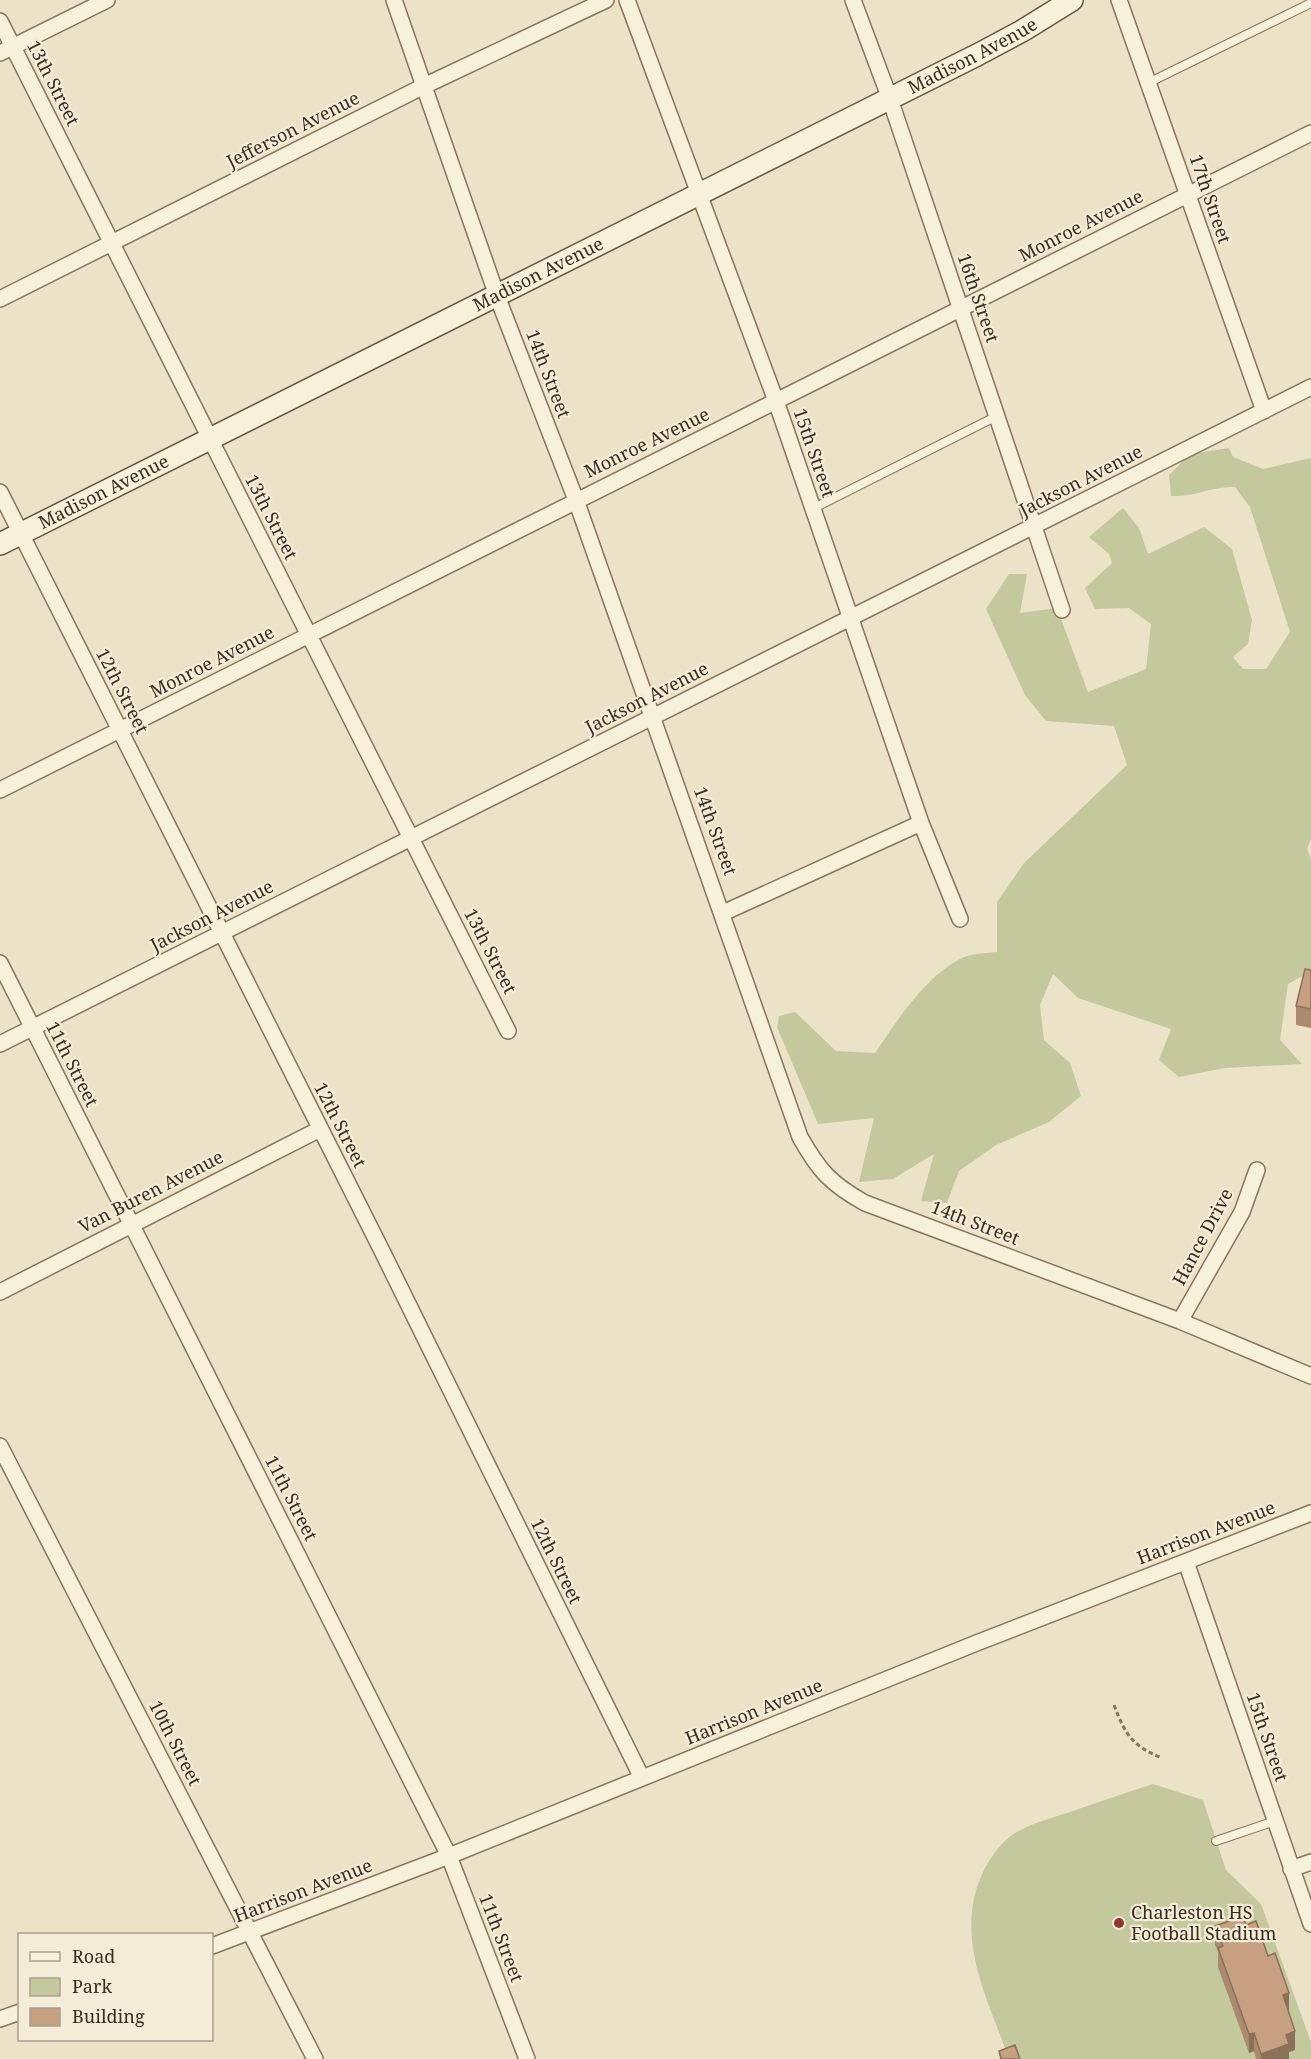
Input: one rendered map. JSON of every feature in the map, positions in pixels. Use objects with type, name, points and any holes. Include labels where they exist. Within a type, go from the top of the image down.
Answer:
[{"type":"street","points":[[6,50],[107,0]]},
{"type":"street","name":"14th Street","points":[[394,0],[497,296],[576,500],[800,1137],[816,1166],[837,1187],[865,1203],[1180,1322],[1311,1376]]},
{"type":"street","name":"Jefferson Avenue","points":[[0,299],[424,86],[606,0]]},
{"type":"street","name":"15th Street","points":[[627,0],[776,401],[849,619],[921,823],[960,919]]},
{"type":"street","name":"16th Street","points":[[852,0],[890,99],[1062,610]]},
{"type":"street","name":"Madison Avenue","points":[[0,544],[890,99],[1022,32],[1072,0]]},
{"type":"street","name":"17th Street","points":[[1119,0],[1264,411]]},
{"type":"street","name":"13th Street","points":[[0,21],[6,50],[111,243],[508,1030]]},
{"type":"street","name":"Monroe Avenue","points":[[0,790],[1311,133]]},
{"type":"street","name":"Jackson Avenue","points":[[0,1044],[1311,387]]},
{"type":"street","name":"12th Street","points":[[0,492],[642,1778]]},
{"type":"street","points":[[723,913],[921,823]]},
{"type":"street","name":"11th Street","points":[[0,963],[449,1856],[527,2059]]},
{"type":"street","name":"Van Buren Avenue","points":[[0,1292],[131,1223],[320,1129]]},
{"type":"street","name":"Hance Drive","points":[[1180,1322],[1242,1212],[1257,1170]]},
{"type":"street","name":"10th Street","points":[[0,1446],[315,2059]]},
{"type":"street","name":"Harrison Avenue","points":[[213,1946],[449,1856],[1311,1513]]},
{"type":"street","name":"15th Street","points":[[1186,1562],[1311,1924]]},
{"type":"street","points":[[1292,1869],[1311,1862]]},
{"type":"street","points":[[0,2019],[18,2013]]},
{"type":"lane","points":[[1148,83],[1311,3]]},
{"type":"lane","points":[[812,509],[997,416]]},
{"type":"lane","points":[[1216,1841],[1275,1821]]},
{"type":"path","points":[[1114,1705],[1123,1729],[1135,1744],[1162,1758]]},
{"type":"green space","points":[[1229,448],[1233,457],[1263,469],[1311,458],[1311,839],[1307,849],[1311,859],[1311,971],[1288,984],[1280,1040],[1302,1064],[1225,1068],[1179,1077],[1159,1060],[1171,1029],[1078,998],[1053,974],[1040,1005],[1044,1040],[1070,1063],[1081,1096],[1049,1122],[996,1145],[959,1171],[947,1203],[921,1201],[934,1154],[893,1179],[859,1182],[874,1118],[818,1124],[777,1027],[779,1016],[795,1012],[836,1051],[875,1053],[914,999],[937,975],[964,957],[997,952],[997,902],[1024,863],[1127,765],[1114,726],[1046,721],[1025,695],[986,609],[1009,574],[1027,574],[1020,613],[1057,608],[1088,692],[1146,669],[1151,624],[1129,608],[1095,609],[1085,588],[1112,563],[1109,554],[1089,537],[1123,508],[1139,528],[1148,554],[1204,527],[1232,549],[1252,620],[1248,644],[1233,657],[1243,669],[1266,669],[1290,632],[1250,507],[1235,487],[1171,496],[1169,475],[1190,454]]},
{"type":"green space","name":"Charleston HS Football Stadium","points":[[1153,1784],[1203,1800],[1226,1870],[1261,1904],[1311,2042],[1311,2059],[1002,2059],[1008,2056],[982,1987],[972,1940],[972,1916],[976,1892],[985,1868],[1002,1844],[1022,1829]]},
{"type":"building","points":[[1305,969],[1311,970],[1311,1009],[1296,1006]]},
{"type":"building","points":[[1243,1916],[1246,1925],[1256,1921],[1268,1956],[1275,1953],[1289,1993],[1283,1995],[1295,2031],[1286,2035],[1289,2044],[1261,2054],[1254,2033],[1249,2034],[1218,1948],[1223,1946],[1215,1926]]},
{"type":"building","points":[[1015,2045],[1020,2059],[1001,2059],[999,2051]]},
{"type":"place","name":"Charleston HS Football Stadium","points":[[1119,1923]]}]
